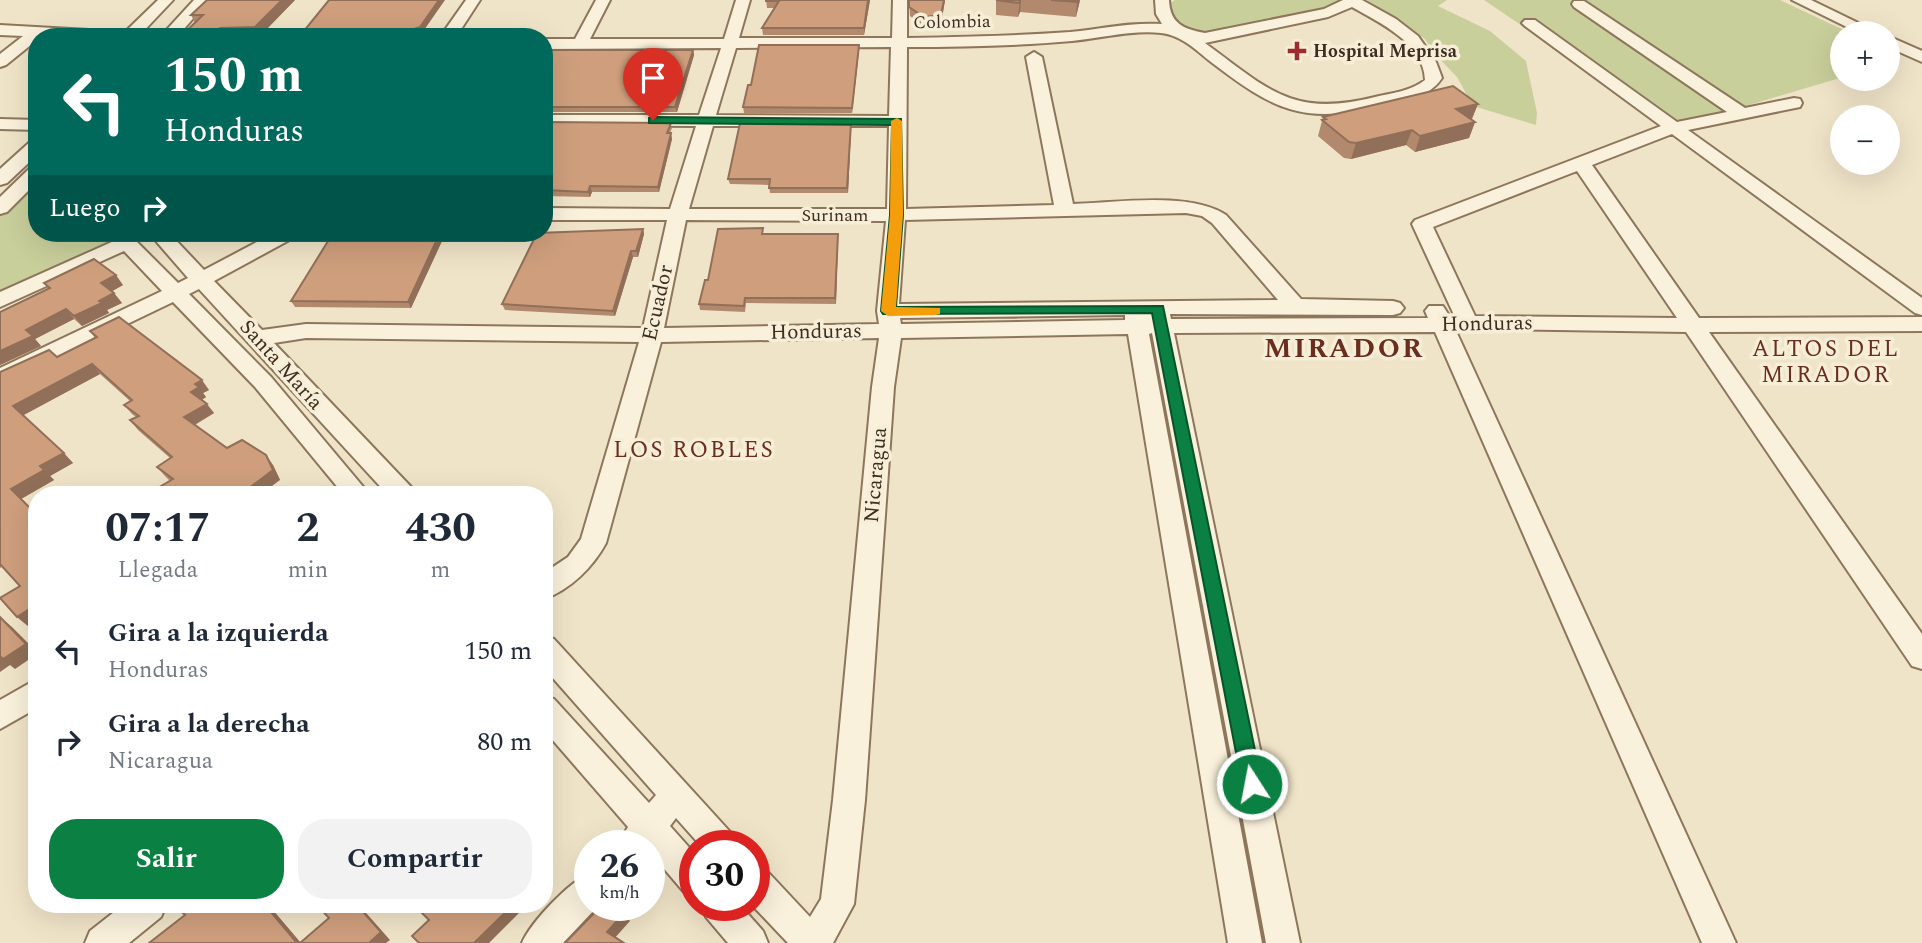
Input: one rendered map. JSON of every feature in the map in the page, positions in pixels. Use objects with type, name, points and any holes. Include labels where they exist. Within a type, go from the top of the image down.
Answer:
[{"type":"street","points":[[138,28],[166,0]]},
{"type":"street","points":[[154,28],[181,0]]},
{"type":"street","points":[[176,28],[202,0]]},
{"type":"street","points":[[189,28],[214,0]]},
{"type":"street","points":[[454,28],[474,0]]},
{"type":"street","points":[[580,44],[603,0]]},
{"type":"street","name":"Ecuador","points":[[553,581],[577,564],[593,543],[652,335],[678,214],[743,0]]},
{"type":"street","name":"Nicaragua","points":[[812,943],[837,904],[849,800],[890,321],[896,215],[900,0]]},
{"type":"street","points":[[1166,3],[1168,23],[1228,69],[1269,93],[1306,109],[1336,110],[1368,104],[1420,91],[1431,85],[1434,78],[1429,60],[1420,44],[1351,0]]},
{"type":"street","name":"Colombia","points":[[553,44],[1013,40],[1141,27],[1205,38],[1336,11],[1351,0]]},
{"type":"street","points":[[1799,0],[1845,21]]},
{"type":"street","points":[[1579,4],[1742,114]]},
{"type":"street","points":[[1530,23],[1922,310]]},
{"type":"street","points":[[0,30],[28,31]]},
{"type":"street","points":[[0,62],[28,40]]},
{"type":"street","points":[[1900,47],[1922,57]]},
{"type":"street","points":[[1034,57],[1065,212]]},
{"type":"street","points":[[1719,943],[1452,317],[1422,224],[1672,128],[1794,103]]},
{"type":"street","points":[[553,120],[897,121]]},
{"type":"street","points":[[0,124],[28,125]]},
{"type":"street","points":[[0,179],[28,153]]},
{"type":"street","points":[[1581,163],[1922,657]]},
{"type":"street","points":[[0,208],[28,180]]},
{"type":"street","name":"Surinam","points":[[553,214],[896,215],[1186,207],[1208,212],[1219,219],[1295,306]]},
{"type":"street","points":[[0,300],[114,242]]},
{"type":"street","name":"Santa María","points":[[126,242],[263,383],[344,486]]},
{"type":"street","name":"Santa María","points":[[167,242],[395,486]]},
{"type":"street","points":[[0,377],[173,292],[201,281],[272,242]]},
{"type":"street","name":"Honduras","points":[[1148,319],[1295,306],[1452,317],[1922,324]]},
{"type":"street","name":"Honduras","points":[[1690,320],[1922,310]]},
{"type":"street","name":"Honduras","points":[[256,338],[306,331],[652,335],[890,321],[1148,319],[1299,324],[1452,317]]},
{"type":"street","points":[[1148,319],[1245,943]]},
{"type":"street","points":[[1148,319],[1283,943]]},
{"type":"street","points":[[358,486],[381,471]]},
{"type":"street","points":[[553,658],[708,830]]},
{"type":"street","points":[[0,716],[28,698]]},
{"type":"street","points":[[553,720],[636,830]]},
{"type":"street","points":[[646,830],[676,795]]},
{"type":"street","points":[[665,855],[679,866]]},
{"type":"street","points":[[770,899],[812,943]]},
{"type":"street","points":[[539,943],[574,907]]},
{"type":"street","points":[[102,943],[139,913]]},
{"type":"street","points":[[732,921],[751,943]]},
{"type":"green space","points":[[1175,0],[1351,0],[1349,4],[1224,36],[1183,33],[1162,8]]},
{"type":"green space","points":[[1367,0],[1447,0],[1438,6],[1490,31],[1526,61],[1537,113],[1536,125],[1473,106],[1457,77],[1434,53],[1425,39]]},
{"type":"green space","points":[[1484,0],[1780,0],[1830,24],[1830,81],[1672,128]]},
{"type":"green space","points":[[28,180],[28,242],[112,242],[0,291],[0,208]]},
{"type":"building","points":[[207,0],[282,0],[255,27],[189,28],[203,15],[191,15]]},
{"type":"building","points":[[329,0],[439,0],[417,28],[306,28]]},
{"type":"building","points":[[766,0],[868,0],[864,28],[762,28],[779,1]]},
{"type":"building","points":[[909,0],[944,0],[941,15],[924,17],[909,7]]},
{"type":"building","points":[[996,0],[1020,0],[1019,3]]},
{"type":"building","points":[[759,45],[859,45],[852,108],[743,107],[748,85],[751,85]]},
{"type":"building","points":[[553,50],[693,50],[675,107],[553,107]]},
{"type":"building","points":[[1453,86],[1478,104],[1456,109],[1475,122],[1420,136],[1412,130],[1356,143],[1349,142],[1322,120],[1326,119],[1323,117]]},
{"type":"building","points":[[553,122],[671,123],[658,187],[590,186],[588,192],[553,190]]},
{"type":"building","points":[[740,123],[851,123],[847,188],[769,188],[770,179],[728,179]]},
{"type":"building","points":[[763,228],[762,234],[838,234],[835,298],[745,298],[744,306],[699,304],[705,280],[708,280],[718,229]]},
{"type":"building","points":[[643,229],[636,251],[631,251],[613,311],[502,304],[533,242],[553,242],[553,232]]},
{"type":"building","points":[[327,242],[436,242],[408,302],[291,301]]},
{"type":"building","points":[[94,259],[116,275],[101,283],[114,293],[99,301],[102,303],[74,316],[66,309],[26,330],[33,336],[0,351],[0,312],[50,288],[44,283]]},
{"type":"building","points":[[119,317],[202,380],[195,384],[199,387],[191,392],[207,404],[184,417],[227,448],[242,440],[266,455],[273,470],[252,486],[161,486],[173,479],[157,467],[172,457],[130,420],[139,416],[124,405],[132,400],[92,364],[13,406],[64,453],[40,466],[44,470],[11,489],[28,506],[28,610],[17,617],[0,598],[20,586],[0,564],[0,372],[49,350],[57,357],[97,337],[90,331]]},
{"type":"building","points":[[0,617],[26,644],[3,659],[0,656]]},
{"type":"building","points":[[183,913],[272,913],[297,943],[149,943],[185,915]]},
{"type":"building","points":[[324,913],[364,913],[381,932],[369,943],[300,943],[329,918]]},
{"type":"building","points":[[422,913],[505,913],[474,943],[419,943],[412,936],[429,920]]},
{"type":"building","points":[[586,921],[617,921],[607,932],[624,943],[565,943]]},
{"type":"slow traffic","points":[[897,121],[896,215],[888,311],[935,311]]},
{"type":"place","name":"Hospital Meprisa","points":[[1297,51]]},
{"type":"district","name":"MIRADOR","points":[[1344,348]]},
{"type":"district","name":"ALTOS DEL MIRADOR","points":[[1826,362]]},
{"type":"district","name":"LOS ROBLES","points":[[694,450]]},
{"type":"route","points":[[653,120],[897,121],[896,215],[888,311],[1158,309],[1252,784]]}]
